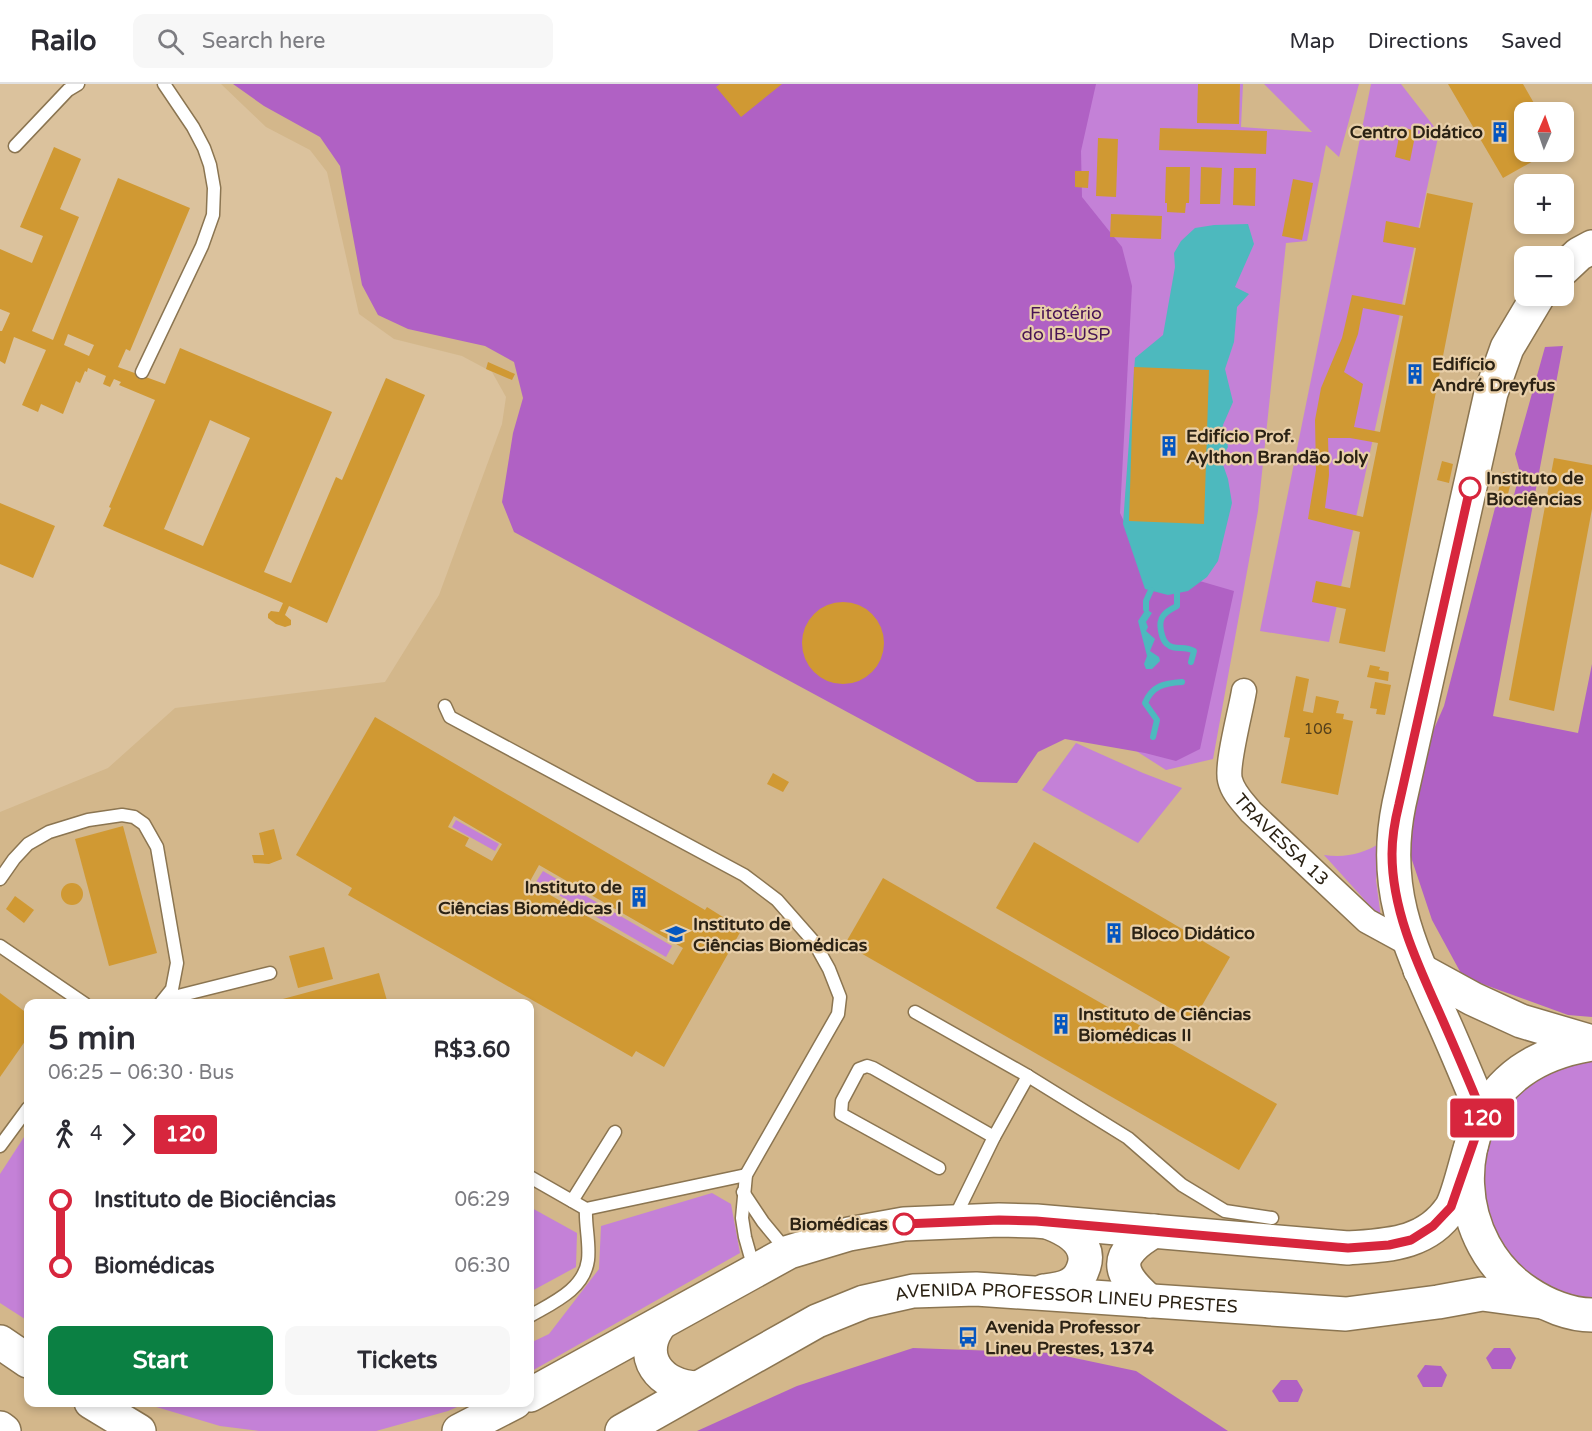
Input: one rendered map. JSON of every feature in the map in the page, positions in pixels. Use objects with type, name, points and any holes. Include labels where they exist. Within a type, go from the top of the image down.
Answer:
[{"type":"main road","points":[[1574,259],[1592,247]]},
{"type":"main road","points":[[1483,1115],[1415,958],[1398,901],[1393,877],[1392,853],[1394,828],[1491,393],[1507,348],[1532,306]]},
{"type":"main road","points":[[1415,958],[1473,999],[1521,1021],[1592,1043]]},
{"type":"main road","points":[[534,1393],[789,1252],[849,1234],[904,1224],[999,1220],[1047,1221],[1348,1248],[1389,1245],[1411,1240],[1433,1226],[1451,1207],[1483,1115],[1499,1092],[1527,1067],[1543,1057],[1569,1047],[1592,1043]]},
{"type":"main road","points":[[1471,1146],[1467,1177],[1469,1207],[1479,1237],[1494,1263],[1516,1285],[1542,1302],[1582,1315],[1592,1315]]},
{"type":"main road","points":[[1036,1293],[1073,1284],[1082,1273],[1086,1260],[1083,1246],[1073,1235],[1047,1221]]},
{"type":"main road","points":[[1149,1301],[1132,1286],[1127,1278],[1125,1259],[1135,1242],[1154,1232]]},
{"type":"main road","name":"AVENIDA PROFESSOR LINEU PRESTES","points":[[629,1427],[818,1321],[864,1302],[913,1291],[976,1289],[1346,1314],[1482,1294],[1542,1302]]},
{"type":"main road","points":[[660,1324],[654,1333],[650,1350],[653,1364],[662,1377],[675,1385],[697,1388]]},
{"type":"main road","points":[[0,1342],[24,1359]]},
{"type":"main road","points":[[602,1355],[614,1356],[628,1362],[639,1373],[645,1387],[645,1402],[629,1427]]},
{"type":"main road","points":[[99,1407],[139,1431]]},
{"type":"main road","points":[[459,1431],[505,1407]]},
{"type":"main road","points":[[0,1428],[4,1431]]},
{"type":"street","name":"TRAVESSA 13","points":[[1244,691],[1229,779],[1238,796],[1251,812],[1366,921],[1415,958]]},
{"type":"lane","points":[[15,146],[68,90],[78,84]]},
{"type":"lane","points":[[142,372],[202,246],[213,215],[214,188],[204,148],[193,127],[164,84]]},
{"type":"lane","points":[[445,706],[450,717],[744,875],[777,900],[814,942],[829,969],[840,996],[838,1014],[746,1175],[742,1218],[755,1270]]},
{"type":"lane","points":[[0,879],[28,844],[49,831],[107,816],[134,817],[151,835],[157,847],[177,963],[172,989],[164,999]]},
{"type":"lane","points":[[0,946],[78,999]]},
{"type":"lane","points":[[171,999],[270,974]]},
{"type":"lane","points":[[915,1012],[1028,1076],[1128,1138],[1182,1185],[1225,1211],[1272,1218]]},
{"type":"lane","points":[[939,1168],[841,1114],[842,1101],[859,1069],[867,1066],[873,1068],[994,1137]]},
{"type":"lane","points":[[953,1221],[994,1137],[1028,1076]]},
{"type":"lane","points":[[0,1146],[24,1113]]},
{"type":"lane","points":[[572,1201],[615,1132]]},
{"type":"lane","points":[[534,1179],[586,1209],[746,1175]]},
{"type":"lane","points":[[743,1192],[771,1233],[789,1252]]},
{"type":"lane","points":[[534,1314],[570,1292],[582,1275],[588,1260],[586,1209]]},
{"type":"shaded area","points":[[221,84],[1592,84],[1592,1431],[0,1431],[0,812],[108,768],[175,708],[385,682],[439,595],[502,424],[506,397],[492,372],[462,356],[394,339],[359,314],[327,172],[310,150],[266,127]]},
{"type":"shaded area","points":[[1037,84],[1243,84],[1241,127],[1312,132],[1264,84],[1359,84],[1339,157],[1326,145],[1307,241],[1286,243],[1258,511],[1213,759],[1166,770],[1119,740]]},
{"type":"shaded area","points":[[1371,84],[1401,84],[1439,133],[1329,642],[1260,631]]},
{"type":"shaded area","points":[[1076,743],[1182,788],[1138,843],[1042,790]]},
{"type":"shaded area","points":[[456,820],[499,844],[495,851],[452,827]]},
{"type":"shaded area","points":[[1382,842],[1376,880],[1381,918],[1324,855],[1354,854],[1368,850]]},
{"type":"shaded area","points":[[543,871],[672,946],[666,957],[536,882]]},
{"type":"shaded area","points":[[1592,1058],[1592,1302],[1566,1299],[1531,1282],[1484,1221],[1482,1145],[1498,1110],[1525,1082],[1559,1064]]},
{"type":"shaded area","points":[[24,1137],[24,1318],[0,1303],[0,1174]]},
{"type":"shaded area","points":[[712,1193],[731,1204],[740,1253],[534,1370],[534,1341],[549,1334],[599,1269],[601,1226]]},
{"type":"shaded area","points":[[534,1209],[577,1233],[576,1267],[534,1290]]},
{"type":"shaded area","points":[[156,1407],[457,1407],[376,1431],[259,1431],[220,1426]]},
{"type":"green space","name":"Fitotério do IB-USP","points":[[233,84],[1096,84],[1081,151],[1082,197],[1122,247],[1132,286],[1120,513],[1142,559],[1179,575],[1234,591],[1200,749],[1176,761],[1145,753],[1065,739],[1038,752],[1017,783],[977,782],[514,532],[502,502],[513,433],[523,398],[514,362],[485,346],[408,329],[378,315],[362,285],[340,166],[320,137],[264,106]]},
{"type":"green space","points":[[1563,346],[1493,716],[1578,733],[1592,664],[1592,1017],[1568,1015],[1463,977],[1432,920],[1407,845],[1416,770],[1444,706],[1496,504],[1509,505],[1514,495],[1520,472],[1515,454],[1545,347]]},
{"type":"green space","points":[[913,1348],[1051,1353],[1136,1371],[1228,1431],[697,1431],[797,1386]]},
{"type":"green space","points":[[1494,1348],[1510,1348],[1516,1358],[1511,1369],[1492,1369],[1486,1358]]},
{"type":"green space","points":[[1425,1365],[1441,1366],[1447,1375],[1442,1387],[1423,1387],[1417,1376]]},
{"type":"green space","points":[[1281,1380],[1297,1380],[1303,1390],[1298,1402],[1279,1402],[1272,1391]]},
{"type":"water","points":[[1248,224],[1254,244],[1235,287],[1249,294],[1237,307],[1234,342],[1225,369],[1233,402],[1223,425],[1228,447],[1221,459],[1228,479],[1232,503],[1218,561],[1207,577],[1188,591],[1168,595],[1145,589],[1123,524],[1135,358],[1163,335],[1175,267],[1174,253],[1181,241],[1195,228]]},
{"type":"water","points":[[1146,609],[1152,613],[1146,622],[1148,627],[1146,631],[1155,639],[1150,651],[1159,657],[1160,661],[1152,669],[1146,669],[1144,664],[1147,656],[1138,621]]},
{"type":"building","points":[[720,84],[782,84],[741,117],[716,87]]},
{"type":"building","points":[[1198,84],[1240,84],[1239,124],[1197,123]]},
{"type":"building","name":"Centro Didático","points":[[1448,84],[1523,84],[1533,102],[1514,102],[1514,162],[1531,162],[1503,178]]},
{"type":"building","points":[[1401,127],[1416,131],[1410,161],[1395,157]]},
{"type":"building","points":[[1160,128],[1267,131],[1266,154],[1159,150]]},
{"type":"building","points":[[1098,138],[1118,139],[1116,197],[1096,196]]},
{"type":"building","points":[[54,147],[81,159],[60,209],[79,217],[32,331],[53,340],[118,178],[190,208],[130,351],[126,349],[118,367],[165,384],[180,348],[332,412],[264,572],[291,583],[336,477],[342,480],[386,378],[425,395],[327,623],[289,606],[285,615],[291,620],[291,625],[285,627],[276,624],[268,618],[268,614],[271,611],[279,612],[283,603],[103,526],[155,400],[119,385],[121,382],[114,379],[110,387],[103,384],[106,376],[88,368],[80,383],[76,381],[63,414],[41,404],[38,412],[22,405],[46,350],[14,337],[5,364],[0,361],[0,331],[10,313],[0,309],[0,249],[32,263],[43,236],[20,227]],"holes":[[[68,334],[94,345],[89,356],[64,345]],[[210,420],[250,438],[203,546],[164,529]]]},
{"type":"building","points":[[1166,167],[1190,167],[1189,203],[1186,203],[1185,213],[1167,212]]},
{"type":"building","points":[[1201,167],[1222,168],[1220,204],[1200,204]]},
{"type":"building","points":[[1234,168],[1256,168],[1255,206],[1233,205]]},
{"type":"building","points":[[1075,171],[1089,171],[1088,188],[1075,187]]},
{"type":"building","points":[[1293,179],[1313,183],[1302,240],[1282,236]]},
{"type":"building","name":"Edifício André Dreyfus","points":[[1427,193],[1473,203],[1385,652],[1339,643],[1346,609],[1312,602],[1316,581],[1350,588],[1360,532],[1308,519],[1316,470],[1315,420],[1321,388],[1342,338],[1352,295],[1405,305],[1416,248],[1383,242],[1386,221],[1420,228]],"holes":[[[1363,308],[1403,316],[1380,432],[1354,427],[1363,384],[1344,372],[1358,334]],[[1328,438],[1350,438],[1378,443],[1363,517],[1325,508],[1329,475]]]},
{"type":"building","points":[[1111,214],[1162,216],[1161,239],[1110,237]]},
{"type":"building","points":[[488,362],[515,374],[512,380],[486,369]]},
{"type":"building","name":"Edifício Prof. Aylthon Brandão Joly","points":[[1134,367],[1209,370],[1204,524],[1129,521]]},
{"type":"building","points":[[1554,458],[1592,465],[1592,509],[1554,711],[1509,700]]},
{"type":"building","points":[[1442,461],[1453,464],[1449,483],[1437,480]]},
{"type":"building","points":[[1503,472],[1513,474],[1508,494],[1498,492]]},
{"type":"building","points":[[0,503],[55,526],[33,578],[0,564]]},
{"type":"building","points":[[843,602],[859,605],[872,614],[881,627],[884,643],[881,659],[872,672],[859,681],[843,684],[827,681],[814,672],[805,659],[802,643],[805,627],[814,614],[827,605]]},
{"type":"building","points":[[1370,665],[1389,672],[1388,681],[1367,677]]},
{"type":"building","points":[[1296,676],[1309,679],[1303,711],[1313,713],[1316,696],[1339,701],[1336,713],[1344,714],[1343,719],[1353,721],[1338,795],[1281,783],[1290,738],[1284,737]]},
{"type":"building","points":[[1375,682],[1391,685],[1385,715],[1376,714],[1377,709],[1370,708]]},
{"type":"building","points":[[375,717],[705,910],[707,907],[742,929],[664,1067],[636,1051],[632,1057],[534,1001],[534,999],[348,895],[352,888],[296,855]],"holes":[[[454,816],[502,844],[492,861],[465,846],[469,838],[448,827]],[[539,865],[683,948],[673,965],[529,883]]]},
{"type":"building","points":[[773,773],[789,782],[783,792],[767,784]]},
{"type":"building","points":[[123,826],[157,953],[109,966],[75,839]]},
{"type":"building","points":[[274,829],[282,859],[269,864],[254,863],[252,855],[264,855],[259,833]]},
{"type":"building","name":"Bloco Didático","points":[[1034,842],[1230,957],[1193,1021],[996,908]]},
{"type":"building","name":"Instituto de Ciências Biomédicas II","points":[[883,878],[1277,1104],[1239,1170],[845,944]]},
{"type":"building","points":[[72,883],[80,886],[83,894],[80,902],[72,905],[64,902],[61,894],[64,886]]},
{"type":"building","points":[[15,896],[34,910],[24,923],[6,909]]},
{"type":"building","points":[[324,947],[333,979],[298,988],[289,956]]},
{"type":"building","points":[[379,973],[387,999],[283,999]]},
{"type":"building","points":[[0,993],[24,1011],[24,1043],[0,1077]]},
{"type":"waterway","points":[[1146,609],[1146,601],[1151,590]]},
{"type":"waterway","points":[[1177,593],[1177,606],[1163,616],[1161,631],[1164,640],[1170,646],[1194,651],[1191,662]]},
{"type":"waterway","points":[[1153,737],[1157,720],[1145,703],[1148,697],[1159,686],[1182,682]]},
{"type":"bus line","name":"120","points":[[904,1224],[999,1220],[1036,1221],[1348,1248],[1389,1245],[1411,1240],[1433,1226],[1451,1207],[1483,1115],[1420,970],[1404,926],[1393,877],[1392,853],[1399,804],[1470,488]]},
{"type":"place","name":"Centro Didático","points":[[1500,132]]},
{"type":"place","name":"Edifício André Dreyfus","points":[[1415,374]]},
{"type":"place","name":"Edifício Prof. Aylthon Brandão Joly","points":[[1169,446]]},
{"type":"place","name":"Instituto de Biociências","points":[[1470,488]]},
{"type":"place","name":"Instituto de Ciências Biomédicas I","points":[[639,897]]},
{"type":"place","name":"Bloco Didático","points":[[1114,933]]},
{"type":"place","name":"Instituto de Ciências Biomédicas","points":[[676,934]]},
{"type":"place","name":"Instituto de Ciências Biomédicas II","points":[[1061,1024]]},
{"type":"place","name":"Biomédicas","points":[[904,1224]]},
{"type":"place","name":"Avenida Professor Lineu Prestes, 1374","points":[[968,1337]]}]
